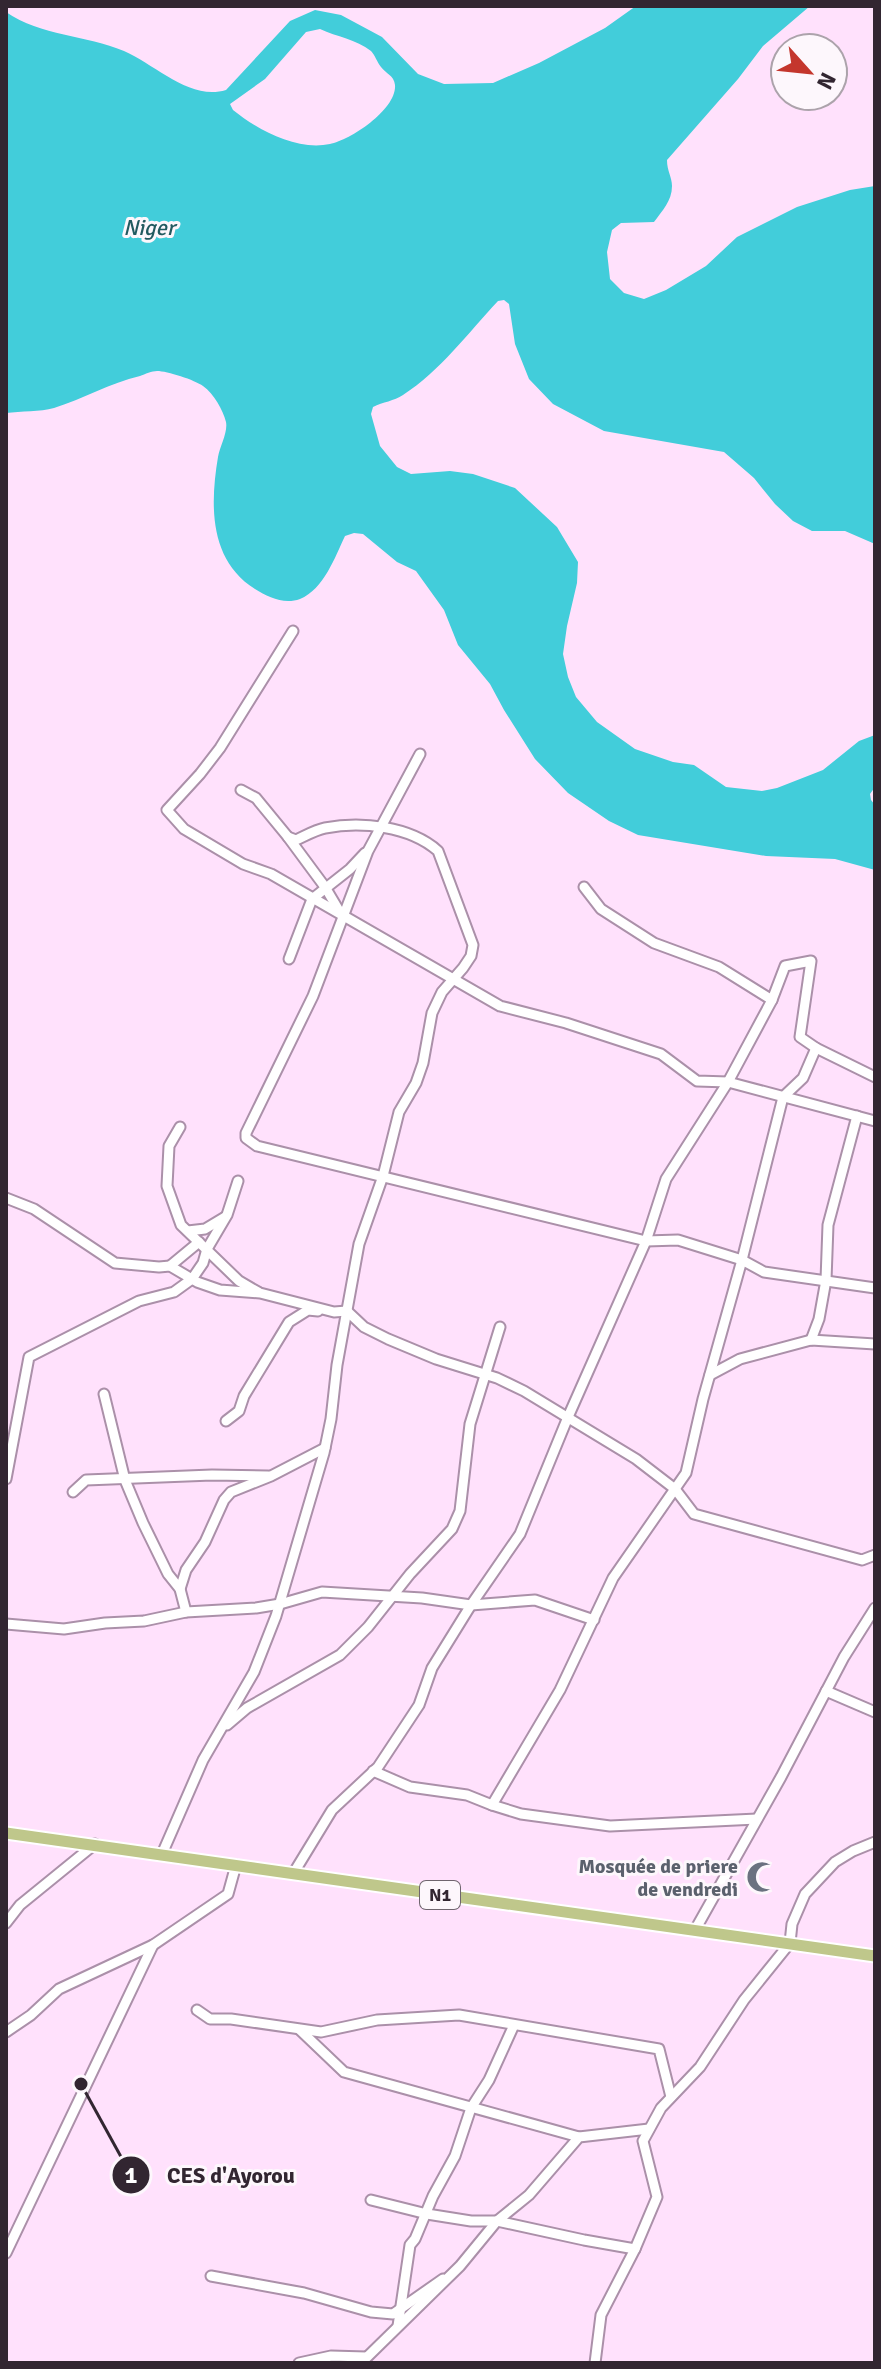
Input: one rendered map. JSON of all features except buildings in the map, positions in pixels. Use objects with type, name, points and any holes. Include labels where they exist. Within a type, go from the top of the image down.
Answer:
[{"type":"main road","name":"N1","points":[[6,1833],[875,1956]]},
{"type":"street","points":[[293,631],[220,748],[167,810],[184,829],[243,864],[271,874],[500,1006],[566,1023],[661,1054],[697,1081],[728,1082],[875,1121]]},
{"type":"street","points":[[420,754],[368,851],[313,996],[246,1138],[257,1146],[646,1241],[678,1240],[742,1260],[764,1272],[875,1288]]},
{"type":"street","points":[[241,790],[256,798],[288,837],[325,887],[342,917]]},
{"type":"street","points":[[162,1854],[203,1760],[254,1672],[280,1604],[325,1448],[359,1244],[383,1176],[399,1112],[416,1083],[423,1063],[432,1013],[442,992],[471,956],[473,945],[438,851],[432,846],[401,831],[382,827],[340,827],[322,829],[296,840],[288,837]]},
{"type":"street","points":[[289,959],[312,899],[368,851]]},
{"type":"street","points":[[584,887],[601,909],[654,943],[719,967],[772,1000]]},
{"type":"street","points":[[293,1874],[332,1810],[373,1771],[419,1705],[432,1668],[520,1534],[646,1241],[666,1179],[728,1082],[772,1000],[785,966],[811,961],[800,1037],[875,1077]]},
{"type":"street","points":[[492,1805],[560,1690],[613,1578],[686,1473],[783,1097],[803,1078],[816,1048]]},
{"type":"street","points":[[811,1340],[819,1319],[826,1280],[828,1225],[857,1116]]},
{"type":"street","points":[[180,1127],[169,1146],[167,1186],[181,1225],[239,1281],[260,1293]]},
{"type":"street","points":[[170,1266],[203,1246],[227,1215],[238,1181]]},
{"type":"street","points":[[6,1198],[34,1209],[115,1263],[170,1266],[220,1290],[260,1293],[334,1312]]},
{"type":"street","points":[[188,1231],[205,1229],[227,1215]]},
{"type":"street","points":[[6,1479],[29,1357],[139,1301],[174,1292],[192,1279],[203,1263],[203,1246]]},
{"type":"street","points":[[226,1421],[239,1411],[244,1396],[289,1322],[308,1310],[347,1311],[364,1327],[388,1339],[524,1391],[636,1459],[675,1489],[694,1514],[862,1560],[875,1555]]},
{"type":"street","points":[[221,1729],[247,1708],[340,1655],[452,1529],[460,1511],[470,1424],[500,1327]]},
{"type":"street","points":[[710,1375],[740,1359],[811,1340],[875,1344]]},
{"type":"street","points":[[104,1394],[125,1480],[162,1561],[180,1589],[186,1612]]},
{"type":"street","points":[[180,1589],[186,1570],[205,1542],[224,1500],[231,1492],[271,1476],[325,1448]]},
{"type":"street","points":[[73,1492],[86,1480],[271,1476]]},
{"type":"street","points":[[6,1624],[80,1628],[144,1621],[186,1612],[280,1604],[322,1592],[471,1605],[535,1600],[594,1620]]},
{"type":"street","points":[[695,1930],[875,1608]]},
{"type":"street","points":[[826,1691],[875,1712]]},
{"type":"street","points":[[373,1771],[410,1787],[467,1795],[521,1814],[610,1826],[757,1819]]},
{"type":"street","points":[[595,2363],[601,2315],[635,2249],[657,2197],[643,2141],[649,2129],[661,2108],[700,2067],[744,2000],[790,1943],[792,1924],[805,1894],[835,1862],[875,1842]]},
{"type":"street","points":[[6,1923],[20,1905],[95,1844]]},
{"type":"street","points":[[6,2032],[31,2015],[59,1989],[153,1945],[228,1894],[236,1865]]},
{"type":"street","points":[[6,2253],[153,1945]]},
{"type":"street","points":[[197,2010],[210,2019],[231,2019],[321,2032],[377,2020],[459,2015],[659,2049],[671,2097]]},
{"type":"street","points":[[398,2326],[410,2245],[455,2156],[471,2108],[489,2080],[514,2025]]},
{"type":"street","points":[[299,2029],[344,2072],[579,2137],[649,2129]]},
{"type":"street","points":[[299,2363],[331,2356],[364,2360],[453,2273],[497,2221],[529,2195],[579,2137]]},
{"type":"street","points":[[371,2200],[427,2214],[471,2221],[497,2221],[635,2249]]},
{"type":"street","points":[[211,2276],[304,2293],[371,2312],[393,2314],[428,2287],[453,2273]]},
{"type":"water","name":"Niger","points":[[636,6],[810,6],[779,32],[769,32],[769,41],[667,160],[672,191],[654,222],[621,223],[612,230],[607,252],[610,279],[624,293],[644,299],[706,266],[737,237],[797,207],[850,190],[875,186],[875,544],[845,531],[812,531],[793,521],[754,478],[724,452],[604,431],[553,404],[529,379],[515,344],[509,304],[504,300],[498,301],[441,363],[416,385],[400,397],[373,407],[371,414],[380,446],[397,467],[411,474],[450,471],[473,474],[515,488],[557,527],[578,562],[563,654],[568,677],[576,697],[597,722],[635,749],[673,762],[694,765],[726,787],[762,791],[823,770],[859,741],[875,735],[875,787],[870,794],[875,805],[875,870],[835,859],[766,856],[638,835],[609,821],[568,793],[535,759],[490,684],[458,645],[444,610],[416,571],[397,562],[363,534],[345,536],[322,580],[300,599],[282,601],[255,589],[229,563],[216,530],[215,475],[226,422],[214,398],[199,384],[174,374],[155,371],[54,408],[6,413],[6,12],[49,31],[124,51],[199,91],[226,90],[290,21],[315,10],[341,15],[382,37],[418,74],[444,84],[493,83],[605,28]],"holes":[[[320,29],[371,51],[395,85],[389,104],[360,130],[330,144],[291,142],[254,125],[233,110],[230,104],[265,79],[306,32]]]},
{"type":"place","name":"Mosquée de priere de vendredi","points":[[762,1877]]},
{"type":"place","name":"CES d'Ayorou","points":[[81,2084]]}]
